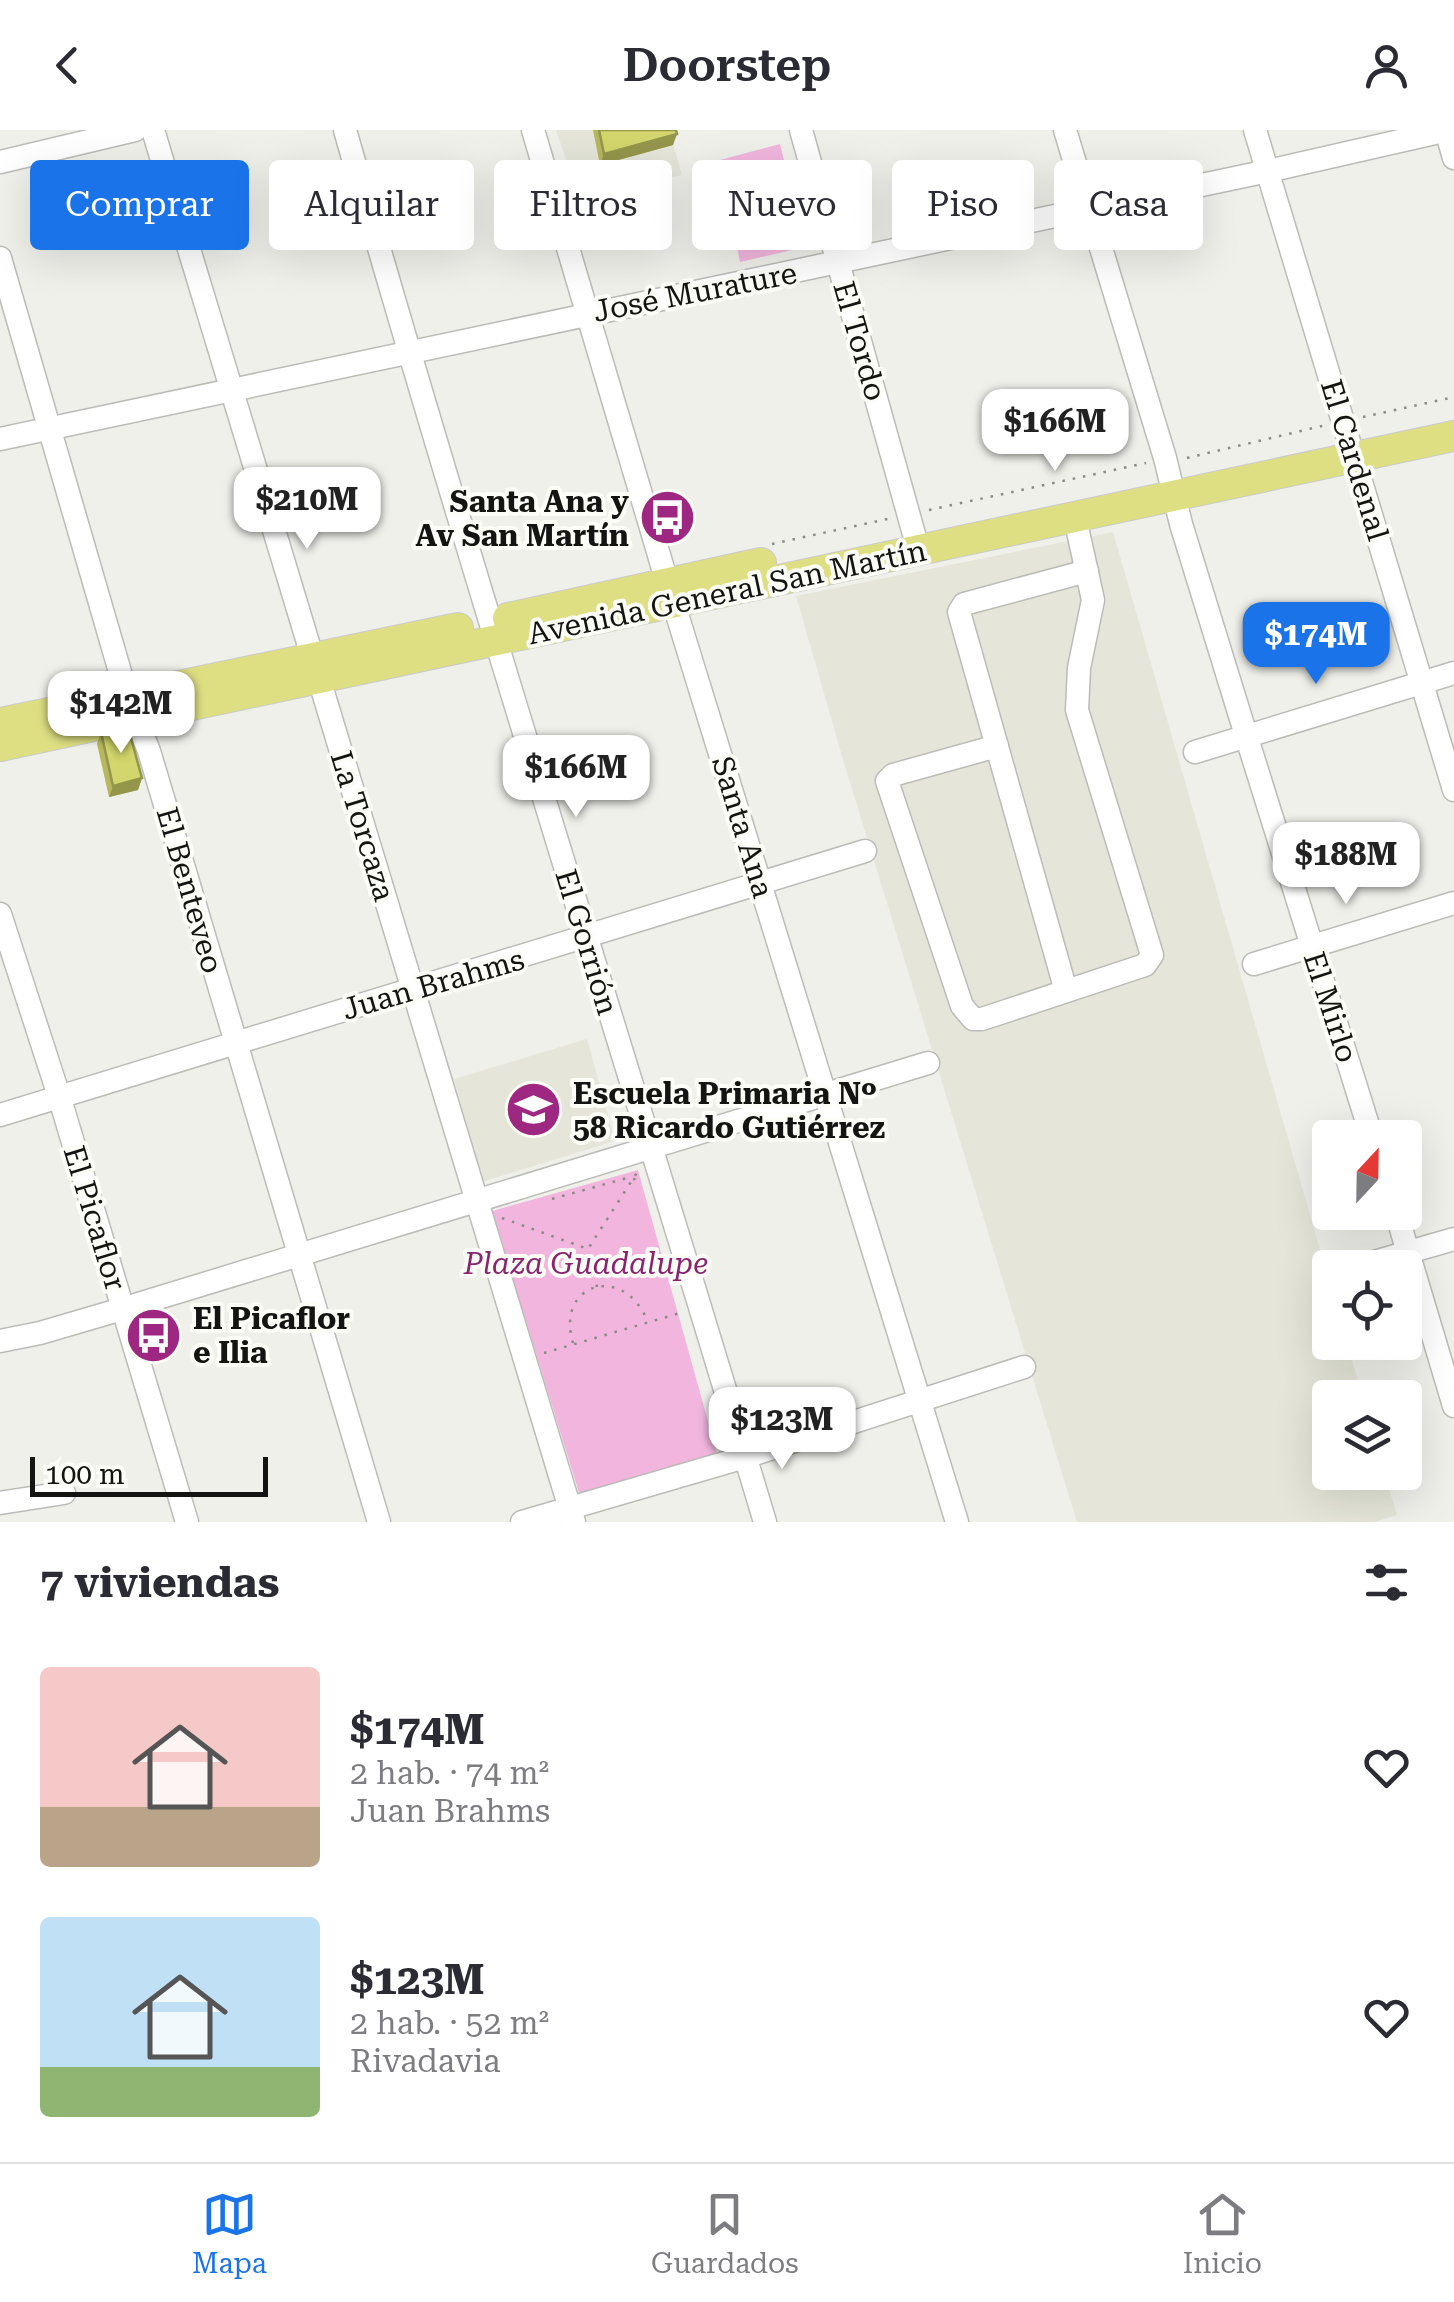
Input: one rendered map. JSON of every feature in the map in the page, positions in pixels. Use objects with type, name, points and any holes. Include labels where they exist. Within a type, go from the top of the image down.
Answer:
[{"type":"main road","name":"Avenida General San Martín","points":[[0,724],[131,707],[315,670],[1352,449],[1454,418]]},
{"type":"main road","name":"Avenida General San Martín","points":[[1352,449],[1454,436]]},
{"type":"main road","name":"Avenida General San Martín","points":[[0,746],[131,707]]},
{"type":"street","points":[[0,162],[136,130]]},
{"type":"street","name":"La Torcaza","points":[[153,130],[572,1515]]},
{"type":"street","name":"El Gorrión","points":[[345,130],[491,632],[765,1522]]},
{"type":"street","name":"Santa Ana","points":[[533,130],[957,1522]]},
{"type":"street","name":"El Tordo","points":[[801,130],[917,543]]},
{"type":"street","name":"El Mirlo","points":[[1065,130],[1074,160]]},
{"type":"street","name":"El Cardenal","points":[[1254,130],[1454,790]]},
{"type":"street","points":[[1446,130],[1454,158]]},
{"type":"street","name":"José Murature","points":[[1203,185],[1446,130]]},
{"type":"street","name":"José Murature","points":[[0,439],[1054,215]]},
{"type":"street","name":"El Mirlo","points":[[1101,250],[1366,1120]]},
{"type":"street","name":"El Benteveo","points":[[0,258],[131,707],[149,750],[378,1522]]},
{"type":"street","points":[[997,746],[893,775],[888,781],[966,1013],[982,1019],[1145,966],[1152,955],[1077,710],[1079,668],[1093,600],[1073,509]]},
{"type":"street","points":[[1066,991],[960,607],[1087,571]]},
{"type":"street","points":[[1195,752],[1454,673]]},
{"type":"street","name":"Juan Brahms","points":[[0,1115],[865,851]]},
{"type":"street","points":[[1254,964],[1454,902]]},
{"type":"street","name":"El Picaflor","points":[[0,914],[187,1522]]},
{"type":"street","points":[[0,1341],[122,1309],[928,1063]]},
{"type":"street","points":[[1415,1250],[1454,1238]]},
{"type":"street","points":[[1422,1296],[1454,1406]]},
{"type":"street","points":[[522,1522],[572,1515],[1024,1367]]},
{"type":"street","points":[[0,1504],[64,1493]]},
{"type":"path","points":[[597,1288],[588,1249],[652,1149]]},
{"type":"path","points":[[554,1199],[634,1177],[644,1182]]},
{"type":"path","points":[[500,1217],[588,1249]]},
{"type":"path","points":[[574,1344],[569,1329],[572,1305],[597,1288],[614,1286],[634,1296],[648,1322]]},
{"type":"path","points":[[679,1306],[686,1324]]},
{"type":"path","points":[[523,1358],[680,1313]]},
{"type":"shaded area","points":[[556,130],[669,130],[682,175],[672,177],[672,160],[566,160]]},
{"type":"shaded area","points":[[1113,532],[1320,1250],[1312,1250],[1312,1360],[1352,1360],[1358,1380],[1312,1380],[1312,1490],[1389,1490],[1397,1515],[1374,1522],[1077,1522],[796,596]]},
{"type":"shaded area","name":"Escuela Primaria Nº 58 Ricardo Gutiérrez","points":[[587,1039],[615,1141],[482,1182],[454,1079]]},
{"type":"green space","points":[[780,144],[784,160],[720,160]]},
{"type":"green space","points":[[738,250],[792,250],[740,262]]},
{"type":"green space","name":"Plaza Guadalupe","points":[[638,1170],[718,1457],[580,1496],[492,1211]]},
{"type":"building","points":[[599,130],[676,130],[677,134],[604,154]]},
{"type":"building","points":[[124,728],[129,731],[142,778],[113,786],[101,732]]},
{"type":"place","name":"Santa Ana y Av San Martín","points":[[668,518]]},
{"type":"place","name":"Escuela Primaria Nº 58 Ricardo Gutiérrez","points":[[534,1110]]},
{"type":"place","name":"El Picaflor e Ilia","points":[[154,1335]]}]
